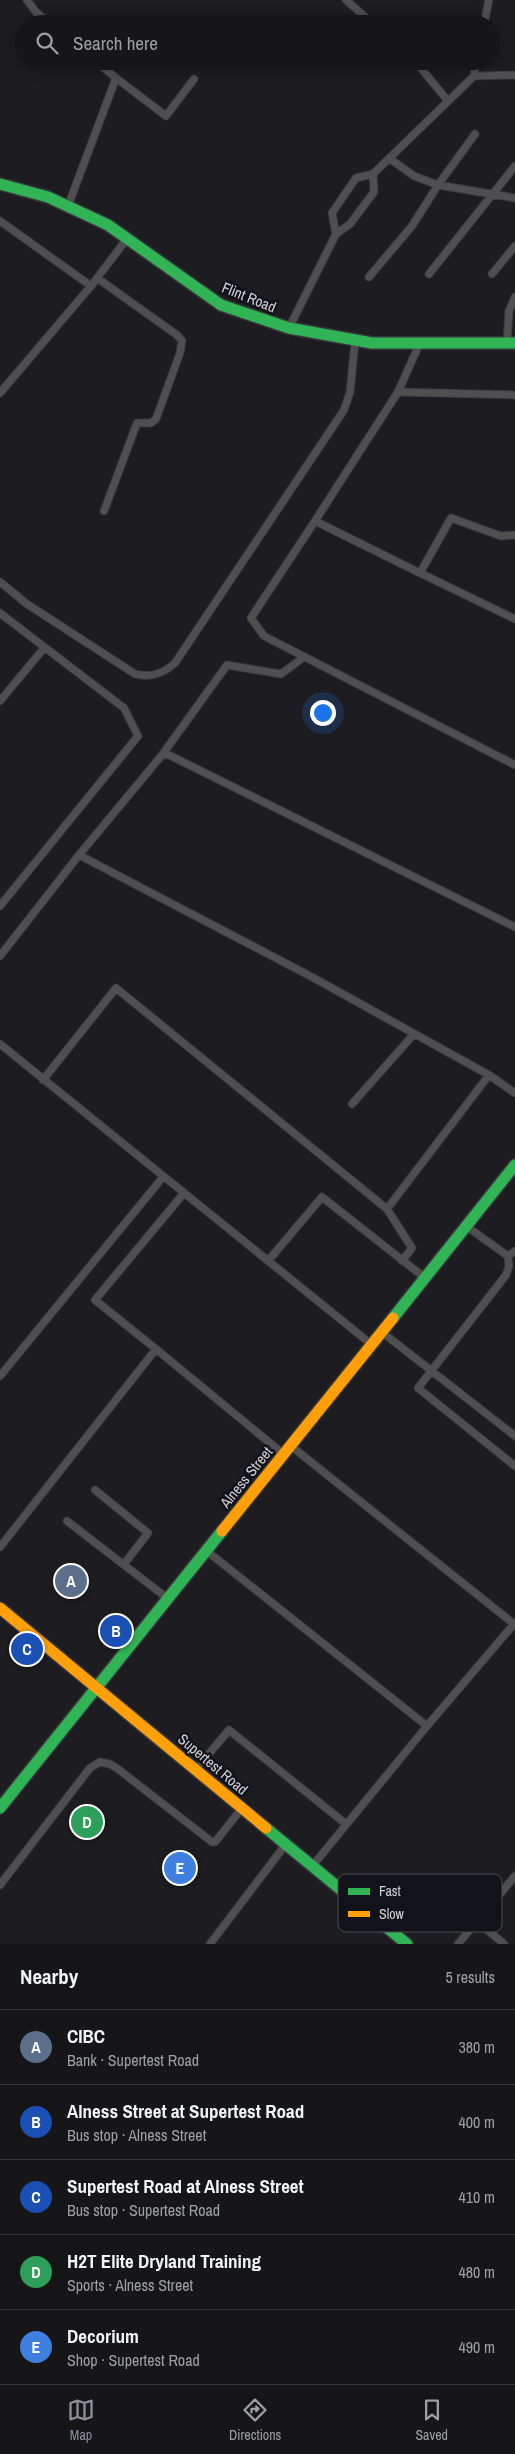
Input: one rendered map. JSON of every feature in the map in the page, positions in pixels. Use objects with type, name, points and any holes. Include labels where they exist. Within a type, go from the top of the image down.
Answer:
[{"type":"street","name":"Flint Road","points":[[0,184],[48,196],[108,225],[221,304],[288,328],[355,341],[511,343]]},
{"type":"street","name":"Alness Street","points":[[0,1808],[515,1165]]},
{"type":"street","name":"Supertest Road","points":[[0,1608],[338,1887]]},
{"type":"street","name":"Supertest Road","points":[[392,1932],[405,1943]]},
{"type":"lane","points":[[27,0],[40,15]]},
{"type":"lane","points":[[346,0],[363,15]]},
{"type":"lane","points":[[486,15],[489,0]]},
{"type":"lane","points":[[107,70],[166,116],[194,80]]},
{"type":"lane","points":[[422,70],[448,101]]},
{"type":"lane","points":[[336,234],[332,213],[356,178],[373,174],[474,76],[475,70]]},
{"type":"lane","points":[[474,76],[515,75]]},
{"type":"lane","points":[[68,206],[116,78]]},
{"type":"lane","points":[[368,277],[412,226],[438,185],[475,134]]},
{"type":"lane","points":[[389,158],[414,176],[438,185],[515,198]]},
{"type":"lane","points":[[429,274],[515,166]]},
{"type":"lane","points":[[288,328],[336,234],[350,224],[374,192],[373,174]]},
{"type":"lane","points":[[0,221],[91,286]]},
{"type":"lane","points":[[0,394],[91,286],[127,239]]},
{"type":"lane","points":[[492,274],[515,246]]},
{"type":"lane","points":[[97,278],[177,335],[182,341],[156,419],[151,424],[138,423],[104,512]]},
{"type":"lane","points":[[511,343],[509,311],[515,297]]},
{"type":"lane","points":[[0,582],[26,604],[135,674],[146,677],[168,670],[175,663],[344,410],[350,392],[355,341]]},
{"type":"lane","points":[[420,343],[398,392],[251,618],[264,636],[515,766]]},
{"type":"lane","points":[[398,392],[515,395]]},
{"type":"lane","points":[[420,573],[451,518],[501,536],[515,535]]},
{"type":"lane","points":[[315,521],[515,619]]},
{"type":"lane","points":[[0,612],[44,648],[124,708],[138,736],[0,906]]},
{"type":"lane","points":[[0,701],[44,648]]},
{"type":"lane","points":[[0,956],[79,855],[162,755],[227,665],[281,674],[304,657]]},
{"type":"lane","points":[[162,755],[169,755],[515,927]]},
{"type":"lane","points":[[79,855],[312,977],[490,1075],[515,1092]]},
{"type":"lane","points":[[43,1080],[116,988],[387,1209],[412,1248],[402,1261]]},
{"type":"lane","points":[[352,1104],[414,1034]]},
{"type":"lane","points":[[0,1044],[372,1344]]},
{"type":"lane","points":[[387,1209],[490,1075]]},
{"type":"lane","points":[[0,1376],[163,1177]]},
{"type":"lane","points":[[184,1193],[95,1300],[514,1624],[427,1726],[313,1866]]},
{"type":"lane","points":[[268,1261],[322,1197],[425,1278]]},
{"type":"lane","points":[[466,1226],[508,1256],[509,1266],[506,1275],[418,1388],[515,1466]]},
{"type":"lane","points":[[508,1256],[515,1252]]},
{"type":"lane","points":[[382,1331],[515,1436]]},
{"type":"lane","points":[[0,1547],[156,1349]]},
{"type":"lane","points":[[96,1490],[148,1533],[124,1564]]},
{"type":"lane","points":[[67,1520],[168,1599]]},
{"type":"lane","points":[[206,1550],[427,1726]]},
{"type":"lane","points":[[196,1769],[229,1730],[346,1824]]},
{"type":"lane","points":[[0,1884],[90,1768],[100,1762],[110,1764],[118,1769],[212,1842],[215,1842],[220,1837],[243,1808]]},
{"type":"lane","points":[[210,1944],[286,1844]]},
{"type":"lane","points":[[502,1891],[515,1876]]},
{"type":"lane","points":[[458,1944],[468,1932]]},
{"type":"lane","points":[[490,1932],[504,1944]]},
{"type":"traffic: fast","points":[[0,184],[48,197],[108,225],[221,305],[289,328],[372,343],[515,343]]},
{"type":"traffic: fast","points":[[393,1318],[515,1165]]},
{"type":"traffic: fast","points":[[0,1808],[222,1531]]},
{"type":"traffic: fast","points":[[266,1828],[338,1887]]},
{"type":"traffic: fast","points":[[392,1932],[407,1944]]},
{"type":"traffic: slow","points":[[222,1531],[393,1318]]},
{"type":"traffic: slow","points":[[0,1608],[266,1828]]},
{"type":"place","name":"CIBC","points":[[71,1581]]},
{"type":"place","name":"Alness Street at Supertest Road","points":[[116,1631]]},
{"type":"place","name":"Supertest Road at Alness Street","points":[[27,1649]]},
{"type":"place","name":"H2T Elite Dryland Training","points":[[87,1822]]},
{"type":"place","name":"Decorium","points":[[180,1868]]}]
